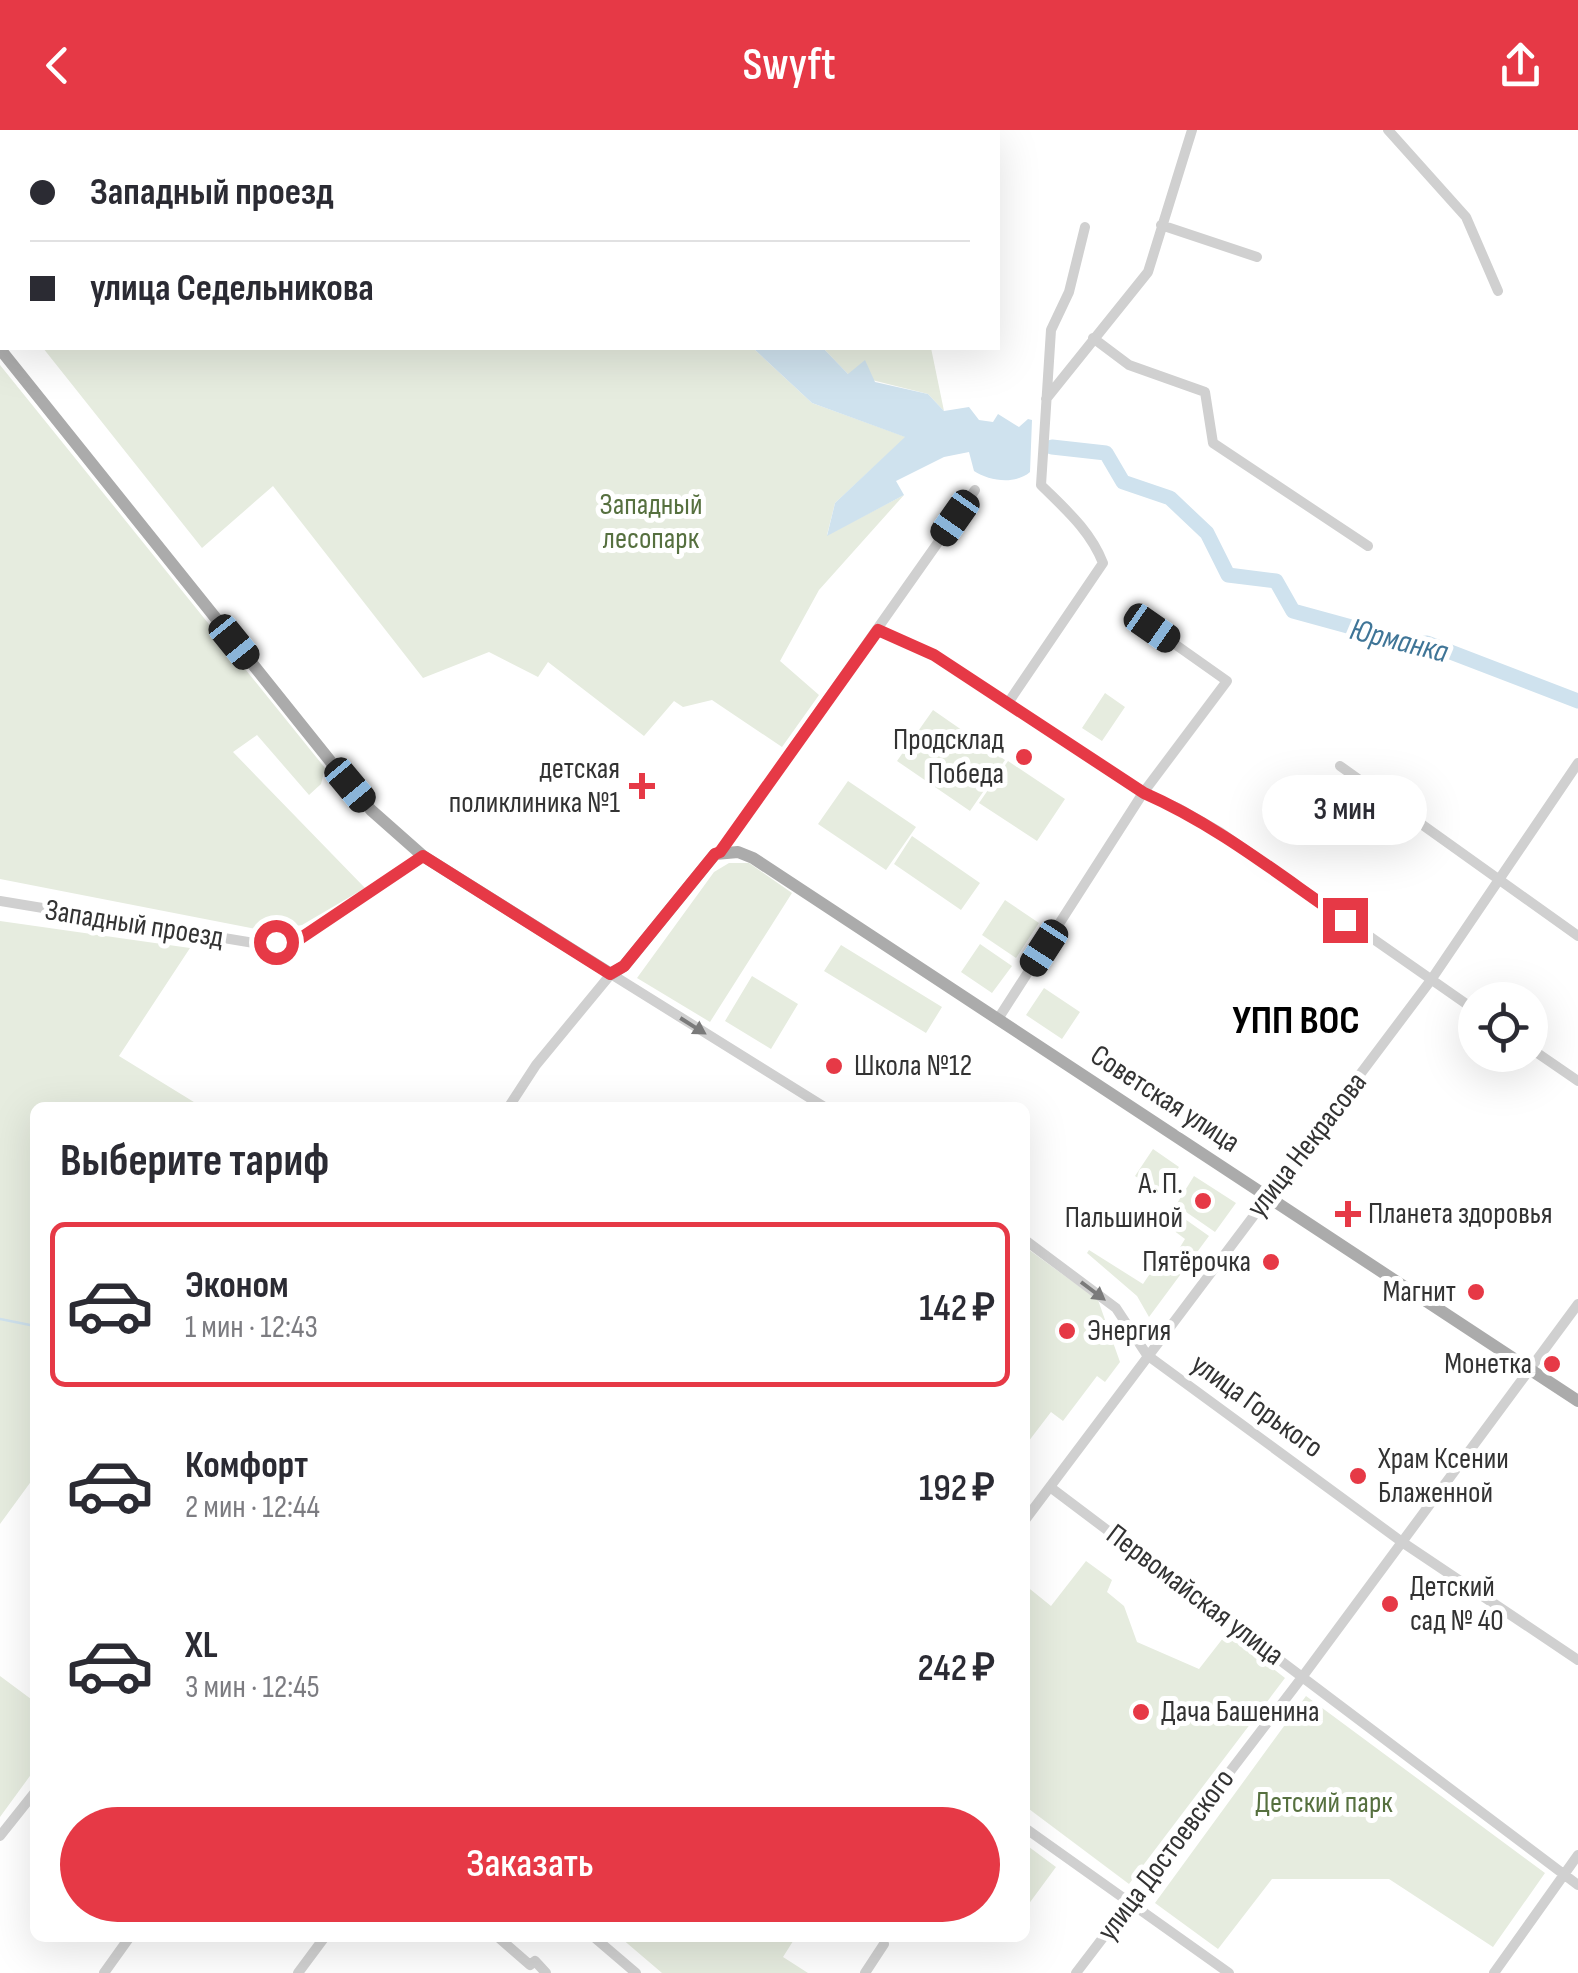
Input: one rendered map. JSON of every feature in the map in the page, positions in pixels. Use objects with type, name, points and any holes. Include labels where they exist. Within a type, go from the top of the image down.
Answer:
[{"type":"main road","points":[[0,350],[339,772],[371,810],[423,856],[610,974],[624,966],[720,852]]},
{"type":"main road","name":"Советская улица","points":[[720,852],[738,852],[754,858],[1578,1401]]},
{"type":"street","points":[[1045,400],[1148,272],[1192,130]]},
{"type":"street","points":[[1388,130],[1466,217],[1498,291]]},
{"type":"street","points":[[1161,225],[1258,257]]},
{"type":"street","points":[[1008,703],[1103,563],[1096,545],[1078,522],[1041,484],[1051,330],[1069,292],[1084,226]]},
{"type":"street","points":[[1093,338],[1129,364],[1205,392],[1213,443],[1368,546]]},
{"type":"street","points":[[720,852],[975,490]]},
{"type":"street","points":[[998,1019],[1144,793],[1227,681],[1152,628]]},
{"type":"street","points":[[878,630],[934,655],[1144,793],[1220,832],[1458,998]]},
{"type":"street","name":"улица Некрасова","points":[[1030,1513],[1432,980],[1578,763]]},
{"type":"street","points":[[1340,766],[1578,936]]},
{"type":"street","name":"Западный проезд","points":[[0,901],[254,943],[298,940],[423,856]]},
{"type":"street","points":[[512,1102],[536,1065],[610,974],[816,1102]]},
{"type":"street","points":[[1548,1060],[1578,1081]]},
{"type":"street","name":"улица Горького","points":[[1030,1244],[1116,1308],[1146,1355],[1402,1542],[1578,1660]]},
{"type":"street","name":"улица Достоевского","points":[[1076,1973],[1303,1676],[1578,1304]]},
{"type":"street","name":"Первомайская улица","points":[[1050,1487],[1578,1884]]},
{"type":"street","points":[[0,1836],[30,1798]]},
{"type":"street","points":[[1030,1832],[1229,1973]]},
{"type":"street","points":[[1494,1973],[1578,1856]]},
{"type":"street","points":[[104,1973],[126,1942]]},
{"type":"street","points":[[298,1973],[321,1942]]},
{"type":"street","points":[[503,1942],[530,1966],[534,1960],[546,1973]]},
{"type":"street","points":[[600,1942],[636,1973]]},
{"type":"street","points":[[865,1973],[884,1944]]},
{"type":"green space","name":"Западный лесопарк","points":[[45,350],[755,350],[812,403],[906,437],[835,503],[827,535],[904,495],[819,590],[780,661],[819,695],[782,747],[712,700],[683,707],[674,701],[644,736],[548,662],[538,677],[489,652],[423,678],[273,486],[202,548]]},
{"type":"green space","points":[[825,350],[931,350],[944,411],[928,394],[848,374]]},
{"type":"green space","points":[[0,365],[325,768],[321,784],[309,795],[257,735],[233,752],[365,888],[302,925],[266,931],[0,879]]},
{"type":"green space","points":[[1105,693],[1125,707],[1102,741],[1082,728]]},
{"type":"green space","points":[[933,710],[1005,760],[970,811],[897,761]]},
{"type":"green space","points":[[1008,761],[1065,799],[1037,841],[979,803]]},
{"type":"green space","points":[[848,781],[916,827],[886,870],[818,824]]},
{"type":"green space","points":[[912,836],[980,883],[961,910],[894,864]]},
{"type":"green space","points":[[729,863],[749,863],[792,893],[710,1022],[637,978],[714,872]]},
{"type":"green space","points":[[1005,900],[1039,923],[1016,958],[982,935]]},
{"type":"green space","points":[[0,921],[190,948],[119,1056],[194,1102],[30,1102],[30,1483],[0,1524]]},
{"type":"green space","points":[[980,944],[1012,966],[992,993],[961,972]]},
{"type":"green space","points":[[841,945],[942,1007],[926,1033],[824,971]]},
{"type":"green space","points":[[752,976],[798,1004],[771,1049],[725,1021]]},
{"type":"green space","points":[[1044,988],[1080,1012],[1062,1039],[1026,1015]]},
{"type":"green space","points":[[1153,1149],[1179,1167],[1159,1193],[1135,1176]]},
{"type":"green space","points":[[1194,1176],[1236,1203],[1215,1232],[1176,1205]]},
{"type":"green space","points":[[1175,1212],[1209,1236],[1149,1317],[1137,1296],[1087,1253],[1089,1250],[1143,1284],[1161,1257],[1171,1262],[1185,1239],[1165,1224]]},
{"type":"green space","name":"Энергия","points":[[1030,1251],[1098,1300],[1120,1362],[1105,1382],[1097,1376],[1063,1421],[1051,1412],[1030,1439]]},
{"type":"green space","points":[[1086,1561],[1112,1580],[1107,1592],[1124,1606],[1137,1642],[1199,1669],[1227,1633],[1285,1678],[1129,1884],[1030,1810],[1030,1589],[1051,1606]]},
{"type":"green space","points":[[0,1676],[30,1698],[30,1776],[0,1817]]},
{"type":"green space","name":"Детский парк","points":[[1306,1696],[1545,1873],[1493,1947],[1389,1879],[1272,1879],[1218,1949],[1155,1903]]},
{"type":"green space","points":[[1030,1848],[1056,1867],[1030,1902]]},
{"type":"green space","points":[[626,1942],[792,1942],[783,1957],[808,1973],[662,1973]]},
{"type":"water","points":[[755,350],[825,350],[848,374],[865,360],[875,382],[928,394],[944,411],[969,407],[979,420],[993,422],[998,414],[1019,427],[1032,420],[1030,472],[1017,479],[994,479],[974,471],[969,452],[944,457],[896,481],[904,495],[827,536],[835,503],[905,437],[812,403]]},
{"type":"waterway","name":"Юрманка","points":[[1052,447],[1106,453],[1123,482],[1170,498],[1207,533],[1228,575],[1276,581],[1293,611],[1366,631],[1398,647],[1427,643],[1578,701]]},
{"type":"waterway","points":[[0,1319],[30,1325]]},
{"type":"place","name":"Продсклад Победа","points":[[1024,757]]},
{"type":"place","name":"детская поликлиника №1","points":[[642,786]]},
{"type":"place","name":"Школа №12","points":[[834,1066]]},
{"type":"place","name":"А. П. Пальшиной","points":[[1203,1201]]},
{"type":"place","name":"Планета здоровья","points":[[1348,1214]]},
{"type":"place","name":"Пятёрочка","points":[[1271,1262]]},
{"type":"place","name":"Магнит","points":[[1476,1292]]},
{"type":"place","name":"Энергия","points":[[1067,1331]]},
{"type":"place","name":"Монетка","points":[[1552,1364]]},
{"type":"place","name":"Храм Ксении Блаженной","points":[[1358,1476]]},
{"type":"place","name":"Детский сад № 40","points":[[1390,1604]]},
{"type":"place","name":"Дача Башенина","points":[[1141,1712]]},
{"type":"district","name":"УПП ВОС","points":[[1296,1021]]},
{"type":"route","points":[[276,942],[298,940],[423,856],[610,974],[624,966],[720,852],[878,630],[934,655],[1144,793],[1220,832],[1345,920]]}]
